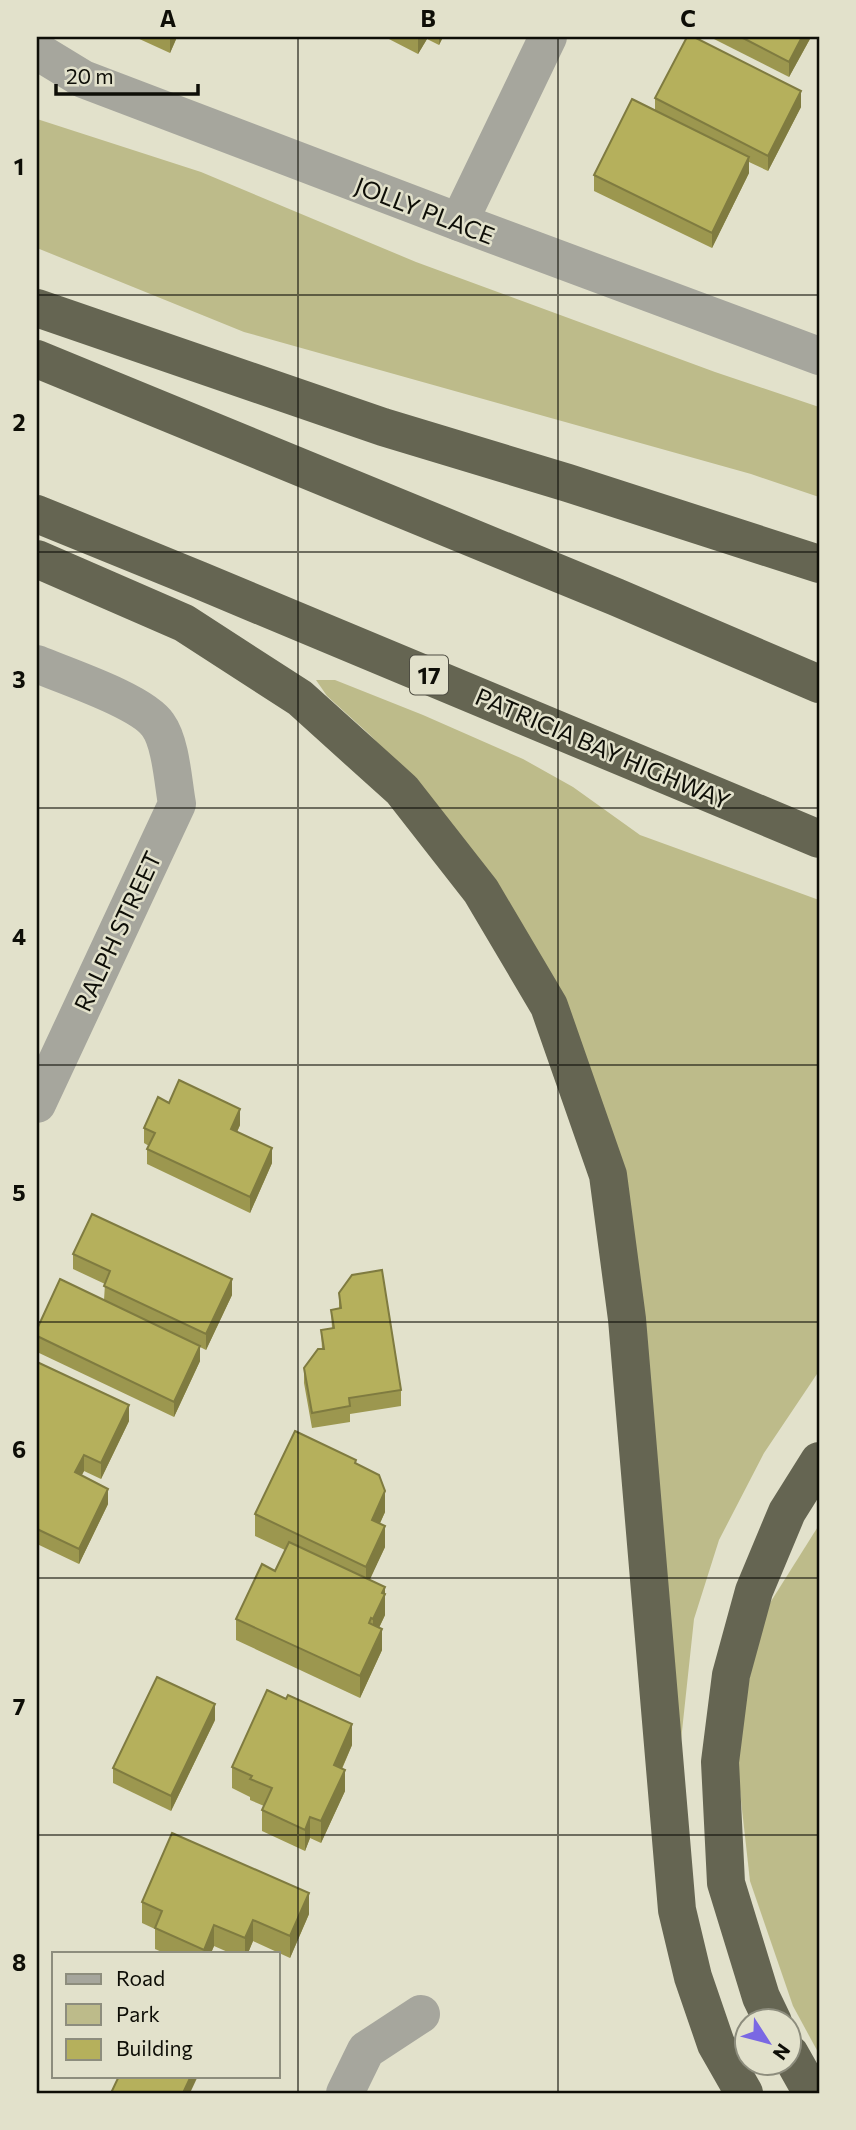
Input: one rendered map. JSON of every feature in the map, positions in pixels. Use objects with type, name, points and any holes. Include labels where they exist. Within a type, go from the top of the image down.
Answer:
[{"type":"highway","points":[[37,307],[383,427],[819,564]]},
{"type":"highway","points":[[37,359],[540,565],[819,684]]},
{"type":"highway","name":"PATRICIA BAY HIGHWAY","points":[[37,514],[819,839]]},
{"type":"highway","points":[[37,559],[184,623],[300,698],[402,790],[481,891],[549,1006],[608,1175],[627,1319],[677,1910],[693,1977],[716,2044],[744,2093]]},
{"type":"highway","points":[[766,2008],[726,1883],[720,1762],[731,1675],[754,1591],[787,1512],[819,1461]]},
{"type":"street","points":[[458,222],[548,37]]},
{"type":"street","name":"JOLLY PLACE","points":[[37,51],[83,79],[819,356]]},
{"type":"street","name":"RALPH STREET","points":[[37,664],[136,705],[158,725],[169,753],[177,804],[37,1104]]},
{"type":"street","points":[[345,2093],[366,2050],[421,2014]]},
{"type":"green space","points":[[37,119],[201,172],[416,262],[715,372],[819,407],[819,497],[751,474],[244,332],[37,248]]},
{"type":"green space","points":[[316,680],[335,680],[523,759],[573,787],[640,835],[819,900],[819,1371],[764,1453],[719,1540],[694,1619],[679,1759],[617,1164],[404,770],[327,696]]},
{"type":"green space","points":[[819,1525],[819,2054],[804,2026],[804,2008],[793,2006],[750,1881],[735,1747],[763,1614]]},
{"type":"building","points":[[687,37],[694,37],[801,91],[768,156],[655,98]]},
{"type":"building","points":[[741,37],[802,37],[789,62]]},
{"type":"building","points":[[632,99],[749,157],[712,233],[594,175]]},
{"type":"building","points":[[179,1080],[240,1109],[231,1129],[272,1148],[250,1197],[147,1149],[155,1133],[144,1128],[158,1097],[169,1103]]},
{"type":"building","points":[[92,1214],[232,1279],[206,1334],[104,1286],[110,1271],[73,1254]]},
{"type":"building","points":[[382,1270],[401,1390],[349,1398],[350,1406],[312,1413],[304,1368],[318,1349],[324,1349],[321,1330],[334,1328],[331,1310],[341,1308],[339,1293],[352,1275]]},
{"type":"building","points":[[60,1279],[200,1346],[174,1402],[37,1336],[37,1329]]},
{"type":"building","points":[[37,1362],[129,1405],[101,1463],[84,1455],[75,1472],[108,1489],[79,1549],[37,1529]]},
{"type":"building","points":[[295,1431],[356,1460],[355,1463],[379,1475],[385,1491],[372,1520],[385,1526],[366,1567],[255,1514]]},
{"type":"building","points":[[289,1542],[385,1587],[382,1593],[385,1594],[369,1623],[382,1629],[360,1676],[236,1619],[262,1564],[275,1571]]},
{"type":"building","points":[[157,1677],[215,1704],[171,1796],[113,1768]]},
{"type":"building","points":[[267,1690],[286,1699],[288,1695],[352,1724],[334,1765],[345,1770],[321,1821],[310,1817],[305,1830],[262,1810],[272,1788],[250,1779],[252,1776],[232,1767]]},
{"type":"building","points":[[172,1833],[309,1893],[290,1936],[253,1920],[245,1938],[214,1925],[204,1950],[155,1928],[162,1911],[142,1902]]},
{"type":"building","points":[[118,2078],[190,2078],[183,2093],[111,2093]]}]
